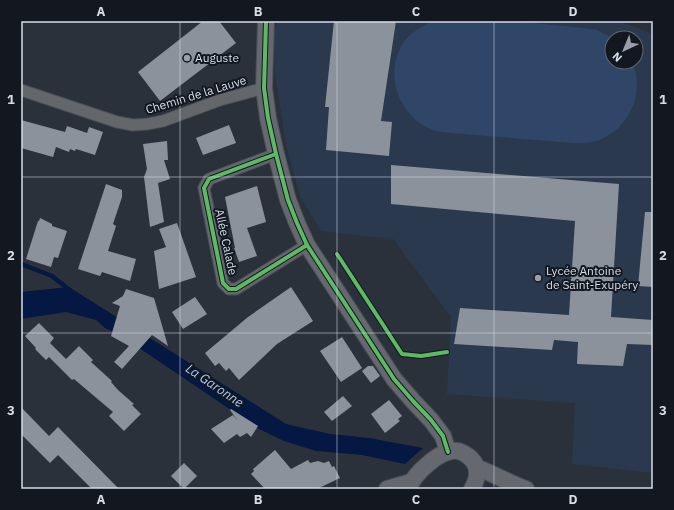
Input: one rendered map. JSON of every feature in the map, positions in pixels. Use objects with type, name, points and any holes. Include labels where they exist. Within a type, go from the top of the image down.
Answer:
[{"type":"street","points":[[266,21],[264,88],[268,118],[288,200],[296,223],[307,245],[394,379],[431,420],[443,436],[448,452]]},
{"type":"street","name":"Chemin de la Lauve","points":[[21,90],[117,122],[133,125],[163,121],[220,100],[264,88]]},
{"type":"street","name":"Allée Calade","points":[[276,154],[209,179],[204,188],[224,283],[229,289],[236,289],[307,245]]},
{"type":"street","points":[[387,489],[409,485],[434,458],[441,454],[458,451],[466,454],[473,460],[478,468],[477,479],[472,489]]},
{"type":"street","points":[[478,468],[526,489]]},
{"type":"shaded area","name":"Lycée Antoine de Saint-Exupéry","points":[[277,21],[619,21],[643,30],[604,30],[604,70],[644,70],[644,31],[653,34],[653,473],[572,464],[575,403],[447,394],[451,317],[393,239],[321,231],[300,196],[286,145],[275,72],[273,34]]},
{"type":"shaded area","points":[[433,21],[512,21],[597,30],[604,34],[604,70],[635,70],[637,85],[636,97],[632,108],[619,127],[610,135],[593,142],[574,143],[437,131],[426,127],[416,120],[401,101],[397,89],[395,65],[398,53],[407,38],[417,30]]},
{"type":"water","name":"La Garonne","points":[[69,287],[286,424],[330,434],[369,438],[423,448],[405,464],[362,455],[316,451],[284,441],[259,429],[120,335],[105,328],[96,320],[66,312],[21,319],[21,292]]},
{"type":"building","name":"Auguste","points":[[203,21],[219,21],[236,43],[160,101],[138,72]]},
{"type":"building","points":[[334,21],[396,21],[381,121],[392,122],[389,156],[326,150],[329,107],[325,107]]},
{"type":"building","points":[[21,120],[65,132],[67,126],[87,133],[89,127],[103,132],[95,155],[76,149],[75,151],[70,149],[69,152],[56,147],[53,157],[21,148]]},
{"type":"building","points":[[229,125],[236,143],[203,155],[196,138]]},
{"type":"building","points":[[167,141],[168,160],[164,160],[170,179],[158,183],[164,222],[150,227],[144,177],[147,169],[143,144]]},
{"type":"building","points":[[391,165],[619,184],[611,317],[653,320],[653,345],[627,344],[623,366],[577,364],[578,342],[554,340],[552,350],[454,344],[460,308],[569,315],[575,221],[391,204]]},
{"type":"building","points":[[106,184],[122,190],[122,197],[113,224],[116,226],[108,251],[136,259],[130,281],[102,272],[100,276],[78,269]]},
{"type":"building","points":[[257,186],[266,222],[247,228],[257,256],[239,262],[234,248],[225,197]]},
{"type":"building","points":[[645,212],[653,212],[653,287],[638,286]]},
{"type":"building","points":[[40,218],[52,224],[52,226],[67,231],[58,258],[54,257],[51,267],[26,259]]},
{"type":"building","points":[[177,223],[196,277],[159,289],[154,251],[166,247],[159,229]]},
{"type":"building","points":[[291,287],[313,321],[277,344],[239,380],[229,368],[226,371],[219,363],[215,366],[205,353],[248,317]]},
{"type":"building","points":[[126,289],[154,298],[168,346],[152,335],[122,369],[114,362],[129,346],[111,336],[120,306],[112,303],[123,296]]},
{"type":"building","points":[[195,297],[207,314],[183,329],[172,312]]},
{"type":"building","points":[[39,323],[54,338],[50,343],[66,359],[79,346],[93,360],[91,362],[134,404],[132,405],[141,414],[124,431],[109,416],[113,412],[74,379],[72,380],[49,357],[46,360],[35,349],[36,348],[25,336]]},
{"type":"building","points":[[342,337],[362,368],[341,382],[320,351]]},
{"type":"building","points":[[368,366],[373,366],[380,376],[371,383],[362,371]]},
{"type":"building","points":[[343,396],[352,406],[332,421],[324,412]]},
{"type":"building","points":[[389,400],[402,416],[398,419],[400,421],[385,433],[371,414]]},
{"type":"building","points":[[21,407],[49,436],[58,427],[119,489],[92,489],[58,455],[50,463],[21,434]]},
{"type":"building","points":[[231,409],[258,426],[251,437],[247,433],[240,437],[237,434],[224,443],[211,429],[233,415],[238,421],[230,410]]},
{"type":"building","points":[[275,450],[291,469],[308,460],[310,463],[318,461],[324,463],[329,461],[332,467],[334,466],[340,478],[317,489],[265,489],[251,474],[254,471],[253,469]]},
{"type":"building","points":[[184,463],[197,476],[184,489],[171,476]]},
{"type":"waterway","points":[[21,264],[52,276],[71,291]]},
{"type":"cycle path","points":[[266,21],[264,88],[268,118],[288,200],[297,223],[307,245],[394,379],[431,420],[443,436],[448,452]]},
{"type":"cycle path","points":[[276,154],[209,179],[204,188],[223,283],[229,289],[236,289],[307,245]]},
{"type":"cycle path","points":[[337,254],[402,354],[421,356],[447,352]]},
{"type":"place","name":"Auguste","points":[[187,58]]},
{"type":"place","name":"Lycée Antoine de Saint-Exupéry","points":[[538,278]]}]
